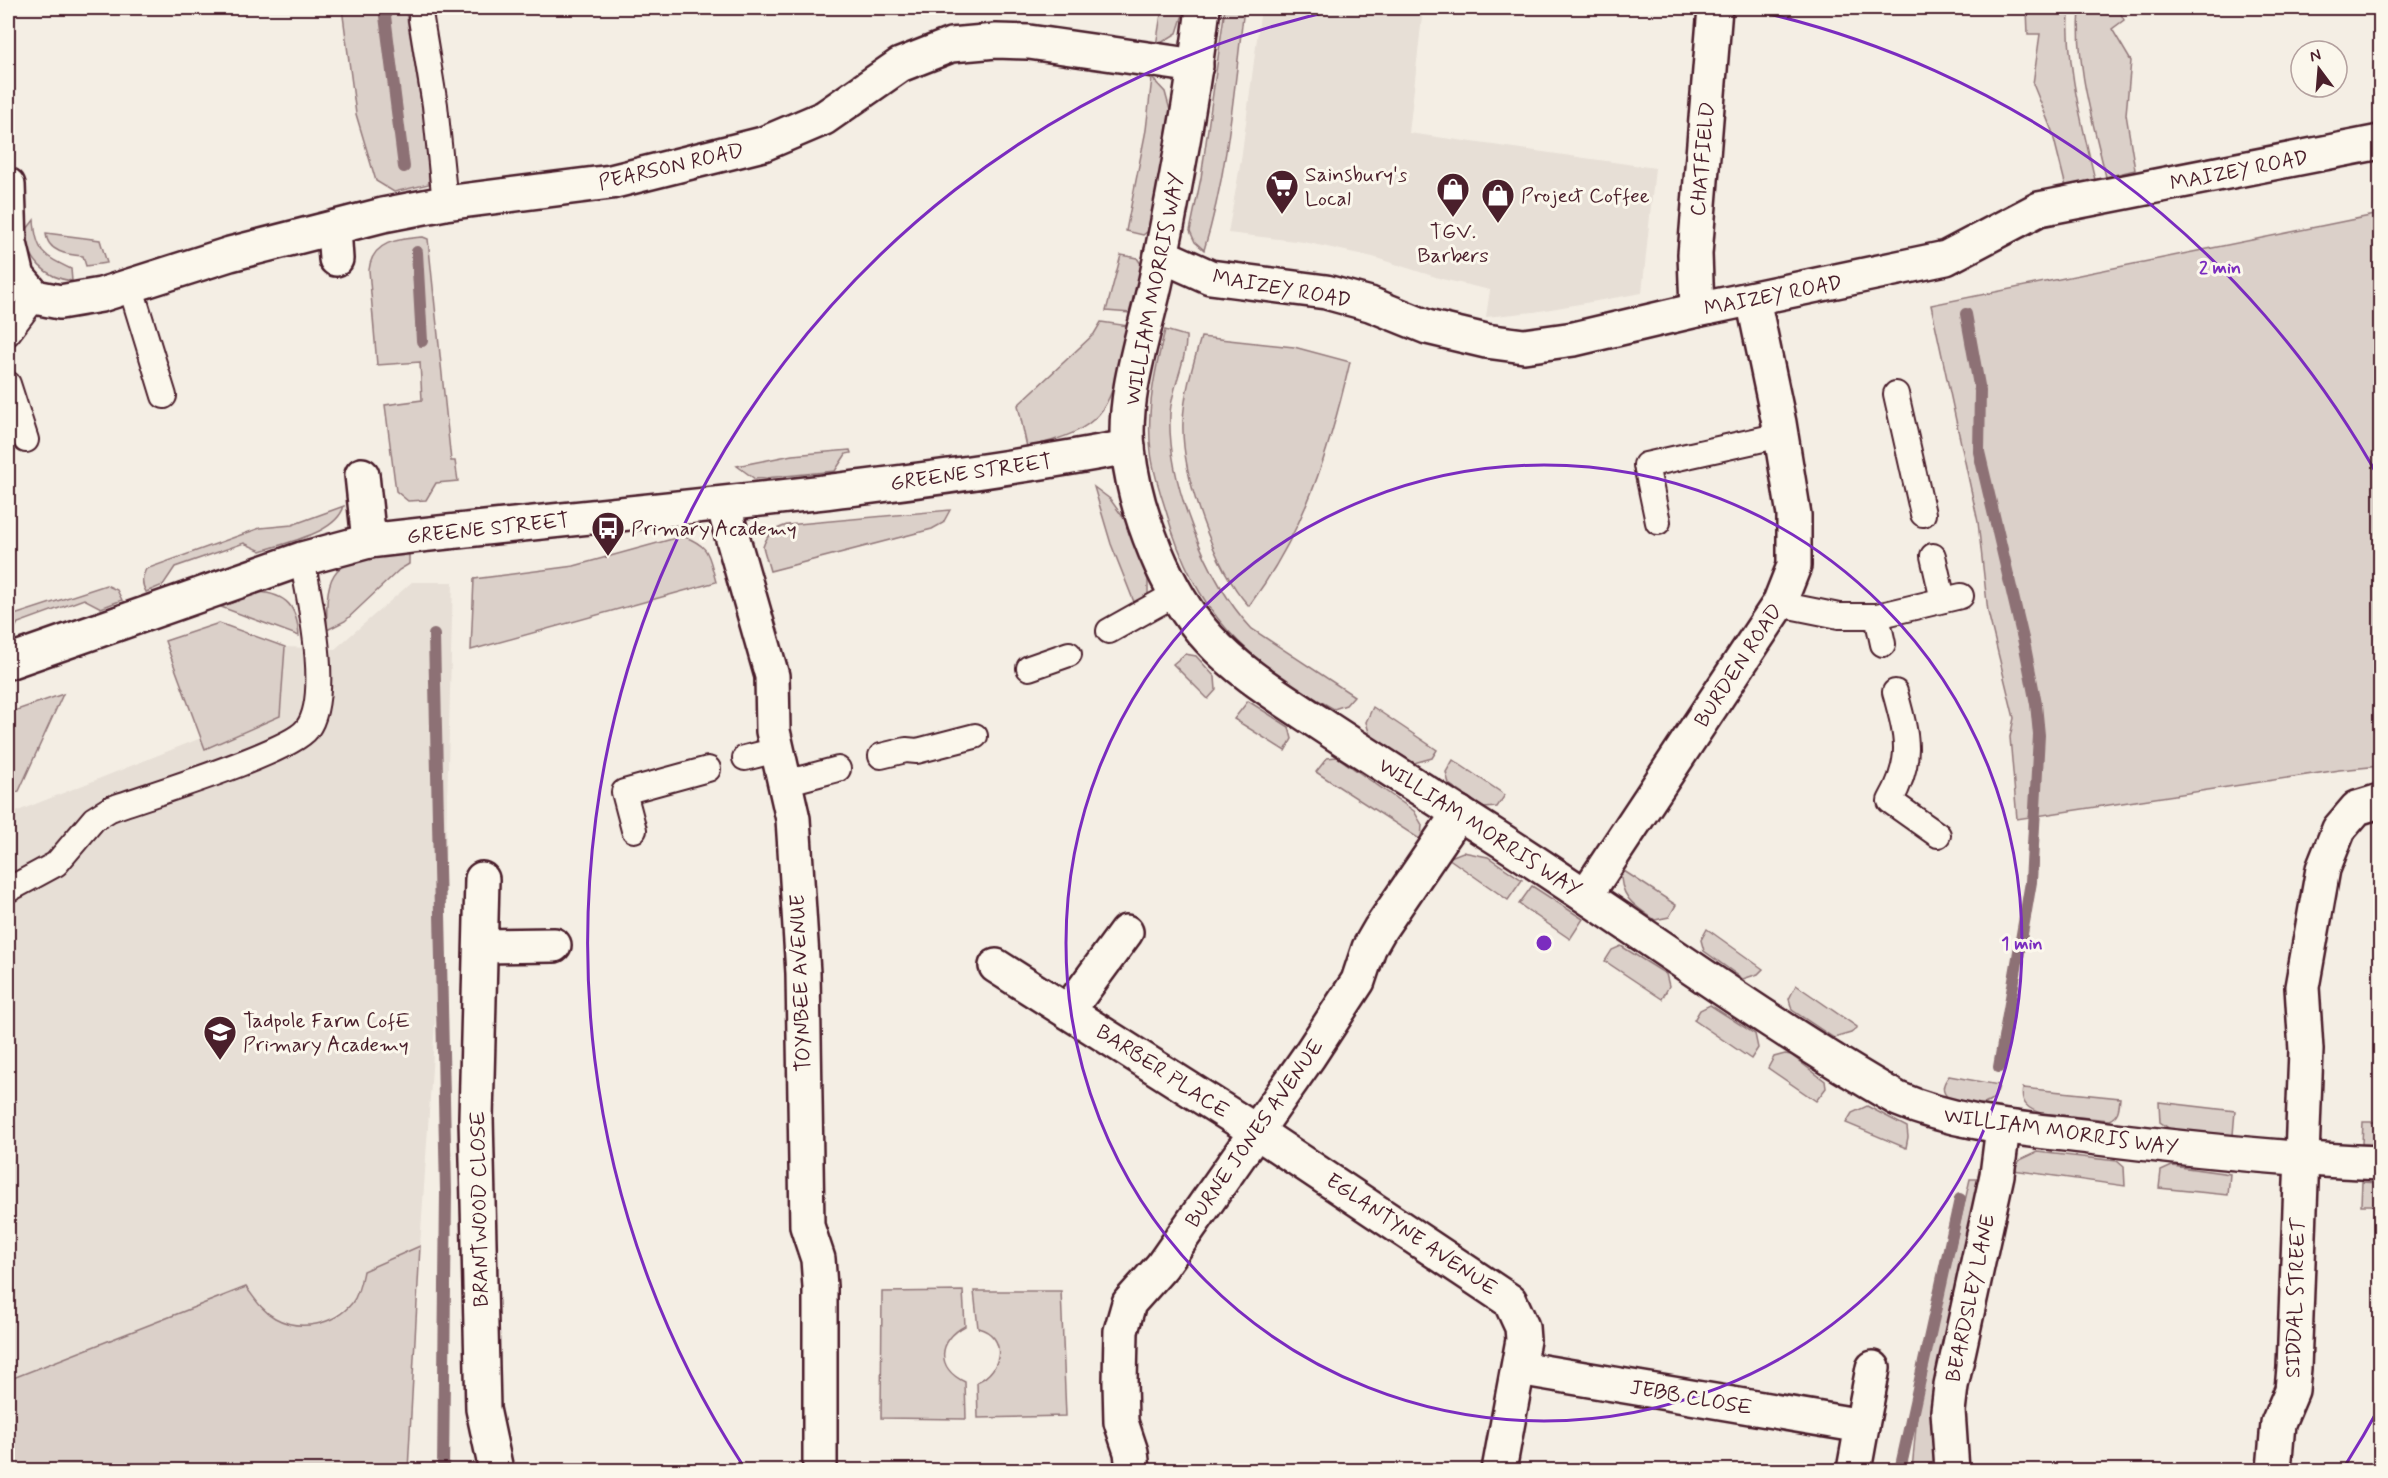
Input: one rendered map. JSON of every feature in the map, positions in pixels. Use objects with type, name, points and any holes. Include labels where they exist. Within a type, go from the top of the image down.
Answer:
[{"type":"street","name":"WILLIAM MORRIS WAY","points":[[1203,8],[1196,66],[1161,255],[1133,380],[1128,447],[1138,497],[1155,546],[1177,593],[1207,637],[1249,676],[1586,895],[1721,988],[1898,1099],[1930,1113],[2003,1127],[2162,1146],[2380,1163]]},
{"type":"street","name":"CHATFIELD","points":[[1697,310],[1695,254],[1715,8]]},
{"type":"street","name":"PEARSON ROAD","points":[[35,297],[60,302],[101,294],[230,254],[335,243],[445,203],[521,196],[610,182],[763,144],[824,118],[900,65],[951,45],[996,41],[1029,42],[1196,66]]},
{"type":"street","name":"MAIZEY ROAD","points":[[1161,255],[1210,277],[1326,292],[1370,304],[1427,327],[1486,341],[1524,346],[1574,339],[1697,310],[1946,258],[2039,209],[2380,142]]},
{"type":"street","points":[[8,185],[14,266],[26,289],[35,297]]},
{"type":"street","name":"BURDEN ROAD","points":[[1586,895],[1779,604],[1794,566],[1794,515],[1781,435],[1753,299]]},
{"type":"street","name":"GREENE STREET","points":[[8,662],[302,559],[369,541],[723,504],[921,480],[1023,466],[1128,447]]},
{"type":"street","points":[[362,475],[369,541]]},
{"type":"street","name":"TOYNBEE AVENUE","points":[[723,504],[772,676],[773,731],[793,819],[802,973],[807,1226],[818,1259],[819,1278],[820,1470]]},
{"type":"street","name":"SIDDAL STREET","points":[[2274,1470],[2278,1423],[2292,1389],[2306,1050],[2302,987],[2323,869],[2338,829],[2357,808],[2380,801]]},
{"type":"street","name":"BURNE JONES AVENUE","points":[[1134,1470],[1121,1422],[1121,1331],[1129,1303],[1162,1266],[1257,1132],[1358,981],[1369,948],[1380,929],[1459,813]]},
{"type":"street","name":"BRANTWOOD CLOSE","points":[[482,879],[476,1118],[483,1409],[496,1470]]},
{"type":"street","points":[[1068,1011],[1126,932]]},
{"type":"street","points":[[482,946],[554,945]]},
{"type":"street","name":"BARBER PLACE","points":[[996,966],[1257,1132]]},
{"type":"street","name":"BEARDSLEY LANE","points":[[1952,1470],[1948,1411],[1951,1386],[1997,1175],[2003,1127]]},
{"type":"street","name":"EGLANTYNE AVENUE","points":[[1257,1132],[1501,1292],[1510,1301],[1521,1327],[1523,1340],[1499,1470]]},
{"type":"street","name":"JEBB CLOSE","points":[[1519,1368],[1862,1426]]},
{"type":"street","points":[[1854,1470],[1873,1368]]},
{"type":"lane","points":[[421,19],[435,105],[445,203]]},
{"type":"lane","points":[[130,285],[164,396]]},
{"type":"lane","points":[[8,333],[35,297]]},
{"type":"lane","points":[[8,384],[26,440]]},
{"type":"lane","points":[[1896,394],[1923,513]]},
{"type":"lane","points":[[1658,522],[1646,465],[1781,435]]},
{"type":"lane","points":[[1779,604],[1839,616],[1877,616],[1952,598],[1933,556]]},
{"type":"lane","points":[[8,890],[56,864],[94,819],[110,809],[262,755],[292,741],[308,728],[315,708],[318,685],[313,621],[302,559]]},
{"type":"lane","points":[[1109,631],[1177,593]]},
{"type":"lane","points":[[1877,616],[1883,644]]},
{"type":"lane","points":[[1029,668],[1070,654]]},
{"type":"lane","points":[[1895,692],[1902,718],[1907,759],[1901,781],[1890,801],[1938,835]]},
{"type":"lane","points":[[881,756],[906,750],[917,752],[975,736]]},
{"type":"lane","points":[[745,759],[777,750]]},
{"type":"lane","points":[[634,830],[624,792],[708,769]]},
{"type":"lane","points":[[784,783],[838,769]]},
{"type":"shaded area","points":[[342,8],[416,8],[406,12],[427,139],[429,184],[394,192],[376,181],[356,114]]},
{"type":"shaded area","points":[[1162,8],[1185,8],[1177,33],[1156,46]]},
{"type":"shaded area","points":[[1225,8],[1244,8],[1225,161],[1204,250],[1195,242],[1190,231],[1201,178]]},
{"type":"shaded area","points":[[1261,8],[1423,8],[1409,133],[1655,168],[1642,293],[1534,312],[1486,317],[1490,290],[1442,279],[1373,257],[1304,242],[1228,233],[1241,160]]},
{"type":"shaded area","points":[[2027,8],[2069,8],[2072,73],[2095,180],[2066,187],[2052,131],[2033,84],[2040,34],[2028,34]]},
{"type":"shaded area","points":[[2080,8],[2118,8],[2124,20],[2112,29],[2131,61],[2126,114],[2135,170],[2106,177],[2083,72],[2080,51]]},
{"type":"shaded area","points":[[1152,78],[1165,92],[1170,110],[1151,229],[1143,235],[1126,231],[1146,130]]},
{"type":"shaded area","points":[[2380,214],[2380,766],[2339,770],[2017,819],[2010,737],[2014,718],[1988,612],[1978,522],[1931,305]]},
{"type":"shaded area","points":[[34,220],[39,246],[48,256],[71,269],[72,281],[53,276],[39,266],[34,259],[24,233]]},
{"type":"shaded area","points":[[46,233],[100,240],[107,263],[86,266],[83,256],[65,253],[54,248],[47,239]]},
{"type":"shaded area","points":[[423,237],[428,239],[451,461],[455,461],[458,481],[436,483],[426,500],[408,501],[396,491],[385,405],[422,400],[420,362],[377,365],[369,270],[371,260],[381,247],[404,239]]},
{"type":"shaded area","points":[[1121,255],[1137,258],[1143,267],[1131,313],[1106,311]]},
{"type":"shaded area","points":[[1101,322],[1129,326],[1117,375],[1103,409],[1092,421],[1077,431],[1056,440],[1027,447],[1018,405],[1094,334]]},
{"type":"shaded area","points":[[1165,330],[1186,336],[1184,354],[1171,403],[1171,440],[1182,498],[1205,557],[1219,584],[1252,629],[1354,696],[1346,705],[1334,709],[1275,672],[1250,652],[1228,630],[1192,579],[1178,548],[1167,514],[1155,476],[1151,452],[1151,406]]},
{"type":"shaded area","points":[[1201,337],[1294,347],[1350,362],[1333,428],[1313,490],[1286,548],[1249,606],[1236,589],[1212,545],[1194,493],[1188,467],[1183,422],[1185,400]]},
{"type":"shaded area","points":[[850,450],[851,453],[846,454],[835,471],[755,479],[737,466],[792,455]]},
{"type":"shaded area","points":[[1094,487],[1110,499],[1125,520],[1148,580],[1148,598],[1136,607],[1111,544]]},
{"type":"shaded area","points":[[344,506],[339,516],[331,524],[309,536],[261,551],[244,543],[175,567],[163,585],[146,592],[144,589],[143,580],[146,569],[260,528],[292,525]]},
{"type":"shaded area","points":[[950,510],[943,523],[932,529],[770,571],[763,547],[772,533],[787,525]]},
{"type":"shaded area","points":[[683,536],[704,548],[716,582],[471,650],[474,579],[574,566]]},
{"type":"shaded area","points":[[409,553],[409,564],[399,570],[345,621],[327,630],[329,587],[334,575],[342,567],[353,562]]},
{"type":"shaded area","name":"Tadpole Farm CofE Primary Academy","points":[[412,582],[453,582],[445,876],[420,1246],[363,1271],[353,1302],[326,1322],[309,1326],[291,1324],[275,1318],[261,1308],[246,1287],[8,1380],[8,815],[201,738],[205,749],[280,716],[285,647],[335,649]]},
{"type":"shaded area","points":[[106,585],[117,590],[122,600],[101,608],[84,599],[18,623],[8,639],[8,617]]},
{"type":"shaded area","points":[[258,592],[276,596],[289,604],[296,617],[299,636],[221,607]]},
{"type":"shaded area","points":[[219,623],[285,647],[280,716],[205,749],[165,641]]},
{"type":"shaded area","points":[[1185,654],[1196,656],[1215,677],[1216,690],[1208,699],[1173,664]]},
{"type":"shaded area","points":[[63,694],[19,791],[8,796],[8,713]]},
{"type":"shaded area","points":[[1248,701],[1289,727],[1292,739],[1285,751],[1234,719]]},
{"type":"shaded area","points":[[1373,707],[1437,750],[1432,758],[1414,763],[1370,736],[1366,722]]},
{"type":"shaded area","points":[[1337,757],[1414,811],[1422,825],[1421,840],[1316,772],[1327,758]]},
{"type":"shaded area","points":[[1453,760],[1505,795],[1497,807],[1484,808],[1449,784],[1446,772]]},
{"type":"shaded area","points":[[1463,852],[1488,857],[1522,880],[1508,900],[1448,858]]},
{"type":"shaded area","points":[[1621,869],[1676,905],[1669,917],[1655,920],[1629,900],[1623,887]]},
{"type":"shaded area","points":[[1532,886],[1583,919],[1570,939],[1519,904]]},
{"type":"shaded area","points":[[1707,929],[1763,969],[1758,974],[1743,979],[1704,951],[1701,940]]},
{"type":"shaded area","points":[[1621,946],[1666,974],[1669,986],[1662,999],[1605,961],[1612,950]]},
{"type":"shaded area","points":[[1796,985],[1857,1028],[1851,1033],[1834,1038],[1792,1010],[1789,999]]},
{"type":"shaded area","points":[[1710,1005],[1755,1034],[1758,1048],[1751,1059],[1694,1020],[1700,1010]]},
{"type":"shaded area","points":[[1791,1055],[1825,1081],[1826,1088],[1816,1101],[1768,1068],[1774,1057]]},
{"type":"shaded area","points":[[1949,1076],[1999,1085],[1992,1100],[1987,1103],[1965,1103],[1949,1099],[1945,1093],[1944,1085]]},
{"type":"shaded area","points":[[2023,1088],[2120,1098],[2119,1108],[2117,1114],[2109,1120],[2041,1113],[2026,1105],[2022,1093]]},
{"type":"shaded area","points":[[2159,1102],[2235,1111],[2233,1135],[2170,1129],[2160,1122]]},
{"type":"shaded area","points":[[1867,1106],[1907,1127],[1906,1148],[1846,1123],[1852,1113]]},
{"type":"shaded area","points":[[2363,1122],[2380,1122],[2380,1145],[2362,1144]]},
{"type":"shaded area","points":[[2037,1152],[2117,1161],[2124,1167],[2125,1186],[2013,1170],[2020,1160]]},
{"type":"shaded area","points":[[2172,1166],[2230,1174],[2228,1195],[2159,1188],[2161,1171]]},
{"type":"shaded area","points":[[1970,1179],[1981,1179],[1940,1470],[1912,1470],[1918,1404]]},
{"type":"shaded area","points":[[2362,1182],[2380,1183],[2380,1205],[2361,1205]]},
{"type":"shaded area","points":[[420,1246],[408,1470],[8,1470],[8,1380],[246,1287],[266,1312],[275,1318],[295,1325],[326,1321],[345,1311],[352,1303],[358,1292],[363,1271]]},
{"type":"shaded area","points":[[963,1291],[965,1326],[949,1339],[944,1354],[949,1369],[965,1382],[966,1419],[881,1418],[882,1292]]},
{"type":"shaded area","points":[[974,1291],[1061,1291],[1066,1416],[978,1418],[977,1382],[992,1370],[999,1354],[994,1338],[988,1332],[978,1328]]},
{"type":"waterway","points":[[384,8],[404,167]]},
{"type":"waterway","points":[[417,252],[422,341]]},
{"type":"waterway","points":[[1966,314],[1980,391],[1979,452],[2025,647],[2036,704],[2039,735],[2031,882],[1999,1067]]},
{"type":"waterway","points":[[434,635],[446,1192],[443,1470]]},
{"type":"waterway","points":[[1900,1470],[1960,1199]]},
{"type":"place","name":"Sainsbury's Local","points":[[1282,215]]},
{"type":"place","name":"TGV. Barbers","points":[[1453,218]]},
{"type":"place","name":"Project Coffee","points":[[1498,224]]},
{"type":"place","name":"Primary Academy","points":[[608,557]]},
{"type":"place","name":"Tadpole Farm CofE Primary Academy","points":[[220,1061]]}]
